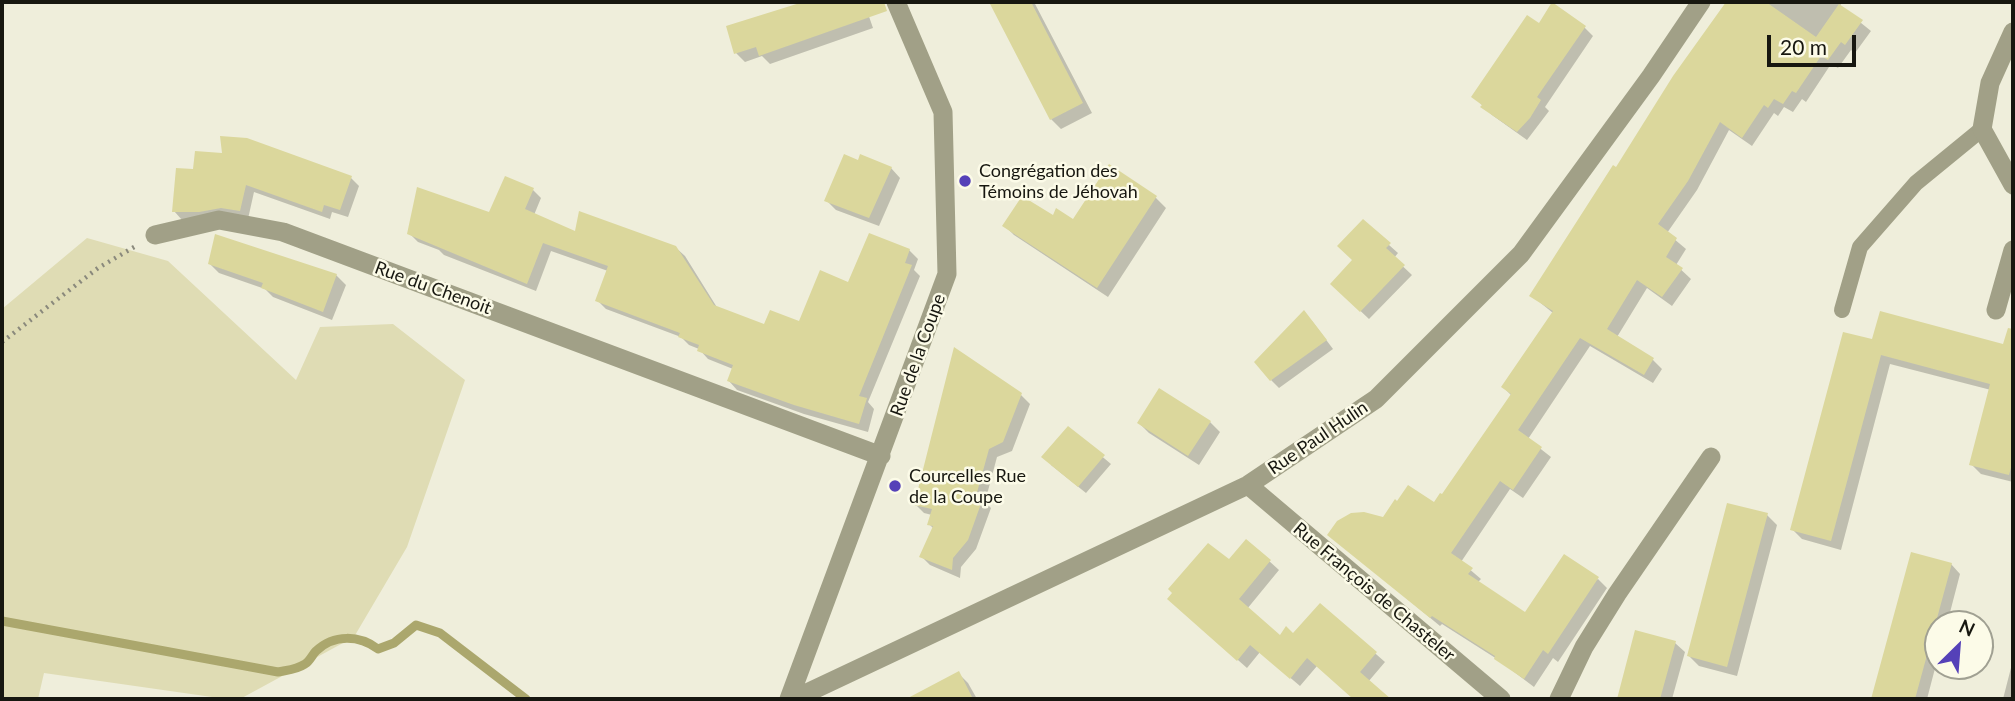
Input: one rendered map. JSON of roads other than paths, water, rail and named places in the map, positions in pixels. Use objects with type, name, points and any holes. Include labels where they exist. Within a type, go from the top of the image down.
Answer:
[{"type":"street","name":"Rue de la Coupe","points":[[792,699],[947,274],[943,112],[896,2]]},
{"type":"street","name":"Rue Paul Hulin","points":[[792,699],[1248,485],[1376,400],[1521,254],[1651,76],[1701,2]]},
{"type":"street","points":[[2013,32],[1990,83],[1982,129],[2013,186]]},
{"type":"street","name":"Rue du Chenoit","points":[[155,235],[219,220],[283,232],[881,456]]},
{"type":"street","points":[[1996,310],[2013,250]]},
{"type":"street","points":[[1559,699],[1584,647],[1711,457]]},
{"type":"street","name":"Rue François de Chasteler","points":[[1248,485],[1501,699]]},
{"type":"lane","points":[[1842,310],[1860,247],[1916,183],[1982,129]]},
{"type":"waterway","points":[[2,621],[278,672],[302,666],[323,645],[339,639],[363,641],[378,649],[394,643],[416,625],[440,633],[526,699]]},
{"type":"place","name":"Congrégation des Témoins de Jéhovah","points":[[965,181]]},
{"type":"place","name":"Courcelles Rue de la Coupe","points":[[895,486]]}]
